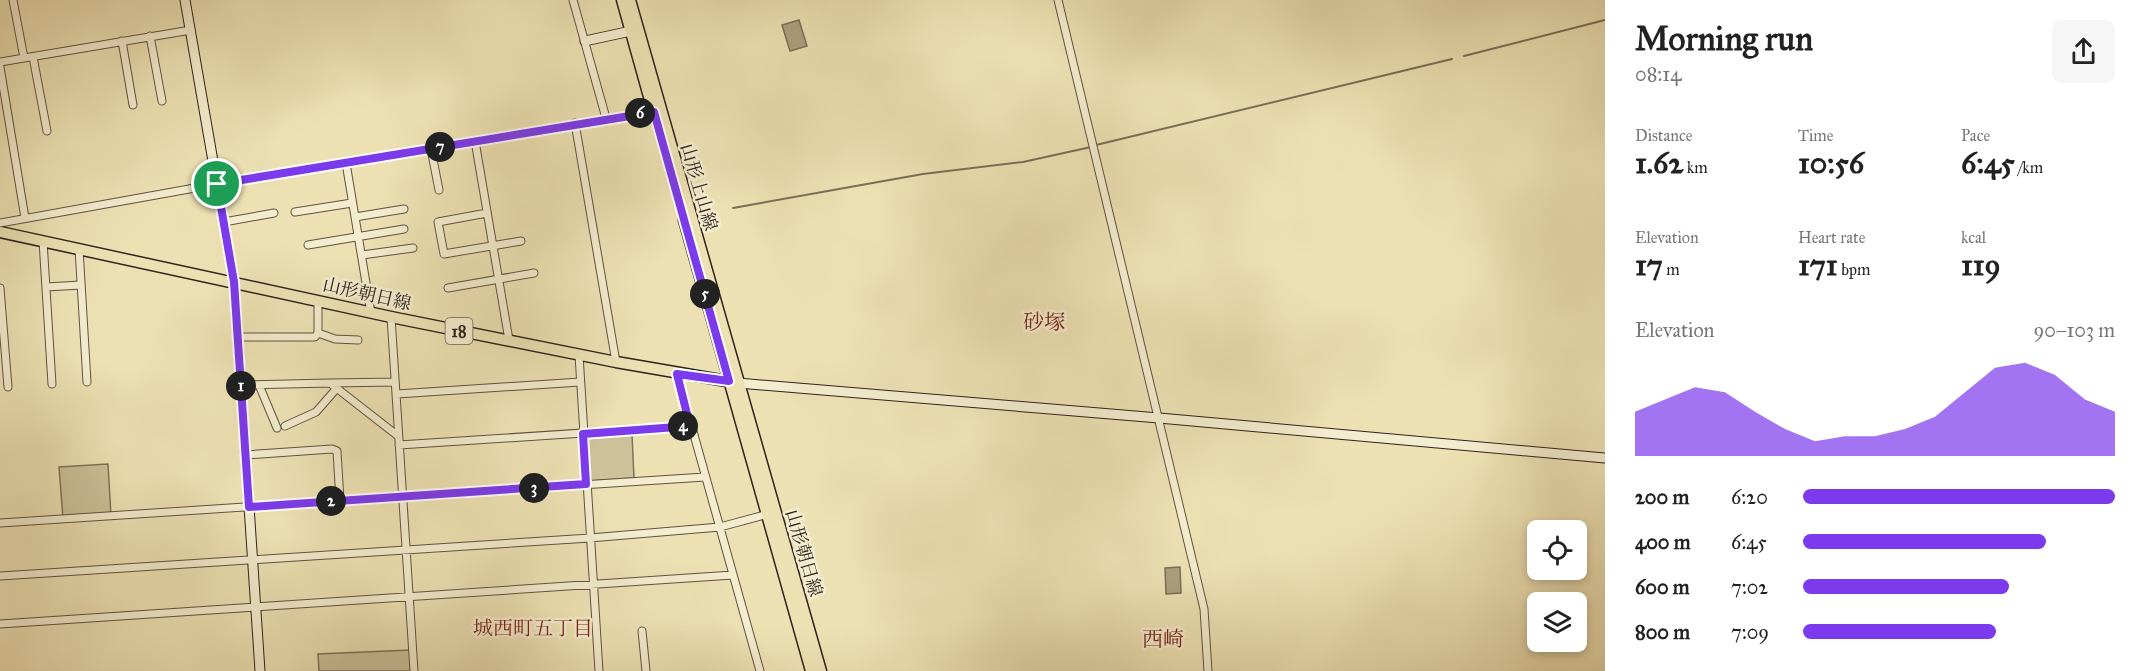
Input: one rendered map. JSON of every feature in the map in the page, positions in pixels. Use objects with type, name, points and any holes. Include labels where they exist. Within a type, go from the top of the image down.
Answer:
[{"type":"main road","name":"山形上山線","points":[[622,0],[734,382]]},
{"type":"main road","name":"山形上山線","points":[[630,0],[734,382]]},
{"type":"main road","name":"山形朝日線","points":[[0,232],[391,317],[677,374],[734,382],[771,513],[811,671]]},
{"type":"main road","name":"山形朝日線","points":[[771,513],[821,671]]},
{"type":"street","points":[[13,0],[24,58]]},
{"type":"street","points":[[185,0],[234,282],[260,671]]},
{"type":"street","points":[[573,0],[606,118]]},
{"type":"street","points":[[1058,0],[1204,609],[1208,671]]},
{"type":"street","points":[[26,218],[0,64],[190,30]]},
{"type":"street","points":[[585,40],[631,31]]},
{"type":"street","points":[[150,36],[162,101]]},
{"type":"street","points":[[122,41],[133,105]]},
{"type":"street","points":[[33,57],[47,131]]},
{"type":"street","points":[[0,223],[575,123],[654,112]]},
{"type":"street","points":[[575,123],[616,362]]},
{"type":"street","points":[[475,141],[509,340]]},
{"type":"street","points":[[431,149],[439,190]]},
{"type":"street","points":[[346,163],[371,312]]},
{"type":"street","points":[[295,212],[352,203]]},
{"type":"street","points":[[355,217],[404,209]]},
{"type":"street","points":[[224,222],[274,213]]},
{"type":"street","points":[[487,213],[438,222],[444,254],[521,241]]},
{"type":"street","points":[[308,245],[404,229]]},
{"type":"street","points":[[43,241],[52,384]]},
{"type":"street","points":[[362,255],[413,248]]},
{"type":"street","points":[[79,249],[87,382]]},
{"type":"street","points":[[448,288],[534,273]]},
{"type":"street","points":[[46,287],[81,285]]},
{"type":"street","points":[[0,288],[8,387]]},
{"type":"street","points":[[237,337],[315,337],[318,333],[318,300]]},
{"type":"street","points":[[391,317],[414,671]]},
{"type":"street","points":[[318,333],[336,339],[358,340]]},
{"type":"street","points":[[579,355],[599,671]]},
{"type":"street","points":[[677,374],[760,671]]},
{"type":"street","points":[[241,385],[395,382]]},
{"type":"street","points":[[397,394],[580,382]]},
{"type":"street","points":[[734,382],[1605,458]]},
{"type":"street","points":[[330,383],[398,436]]},
{"type":"street","points":[[259,385],[277,428]]},
{"type":"street","points":[[285,426],[316,412],[337,388]]},
{"type":"street","points":[[399,445],[690,426]]},
{"type":"street","points":[[245,455],[332,449],[337,451],[340,501]]},
{"type":"street","points":[[0,523],[705,477]]},
{"type":"street","points":[[0,576],[590,538],[720,527],[771,513]]},
{"type":"street","points":[[0,624],[733,575]]},
{"type":"street","points":[[642,630],[646,671]]},
{"type":"shaded area","points":[[799,20],[807,46],[790,51],[782,25]]},
{"type":"shaded area","points":[[632,434],[634,478],[589,481],[586,437]]},
{"type":"shaded area","points":[[108,464],[111,516],[63,519],[59,467]]},
{"type":"shaded area","points":[[1180,567],[1181,593],[1166,594],[1165,568]]},
{"type":"shaded area","points":[[410,650],[411,671],[319,671],[318,654]]},
{"type":"waterway","points":[[1464,56],[1605,20]]},
{"type":"waterway","points":[[1096,145],[1452,59]]},
{"type":"waterway","points":[[733,208],[923,174],[1023,162],[1091,147]]},
{"type":"district","name":"砂塚","points":[[1044,322]]},
{"type":"district","name":"城西町五丁目","points":[[533,628]]},
{"type":"district","name":"西崎","points":[[1163,639]]},
{"type":"route","points":[[654,112],[729,381],[677,374],[690,426],[583,434],[586,484],[249,507],[234,282],[217,184],[606,118],[654,112]]}]
